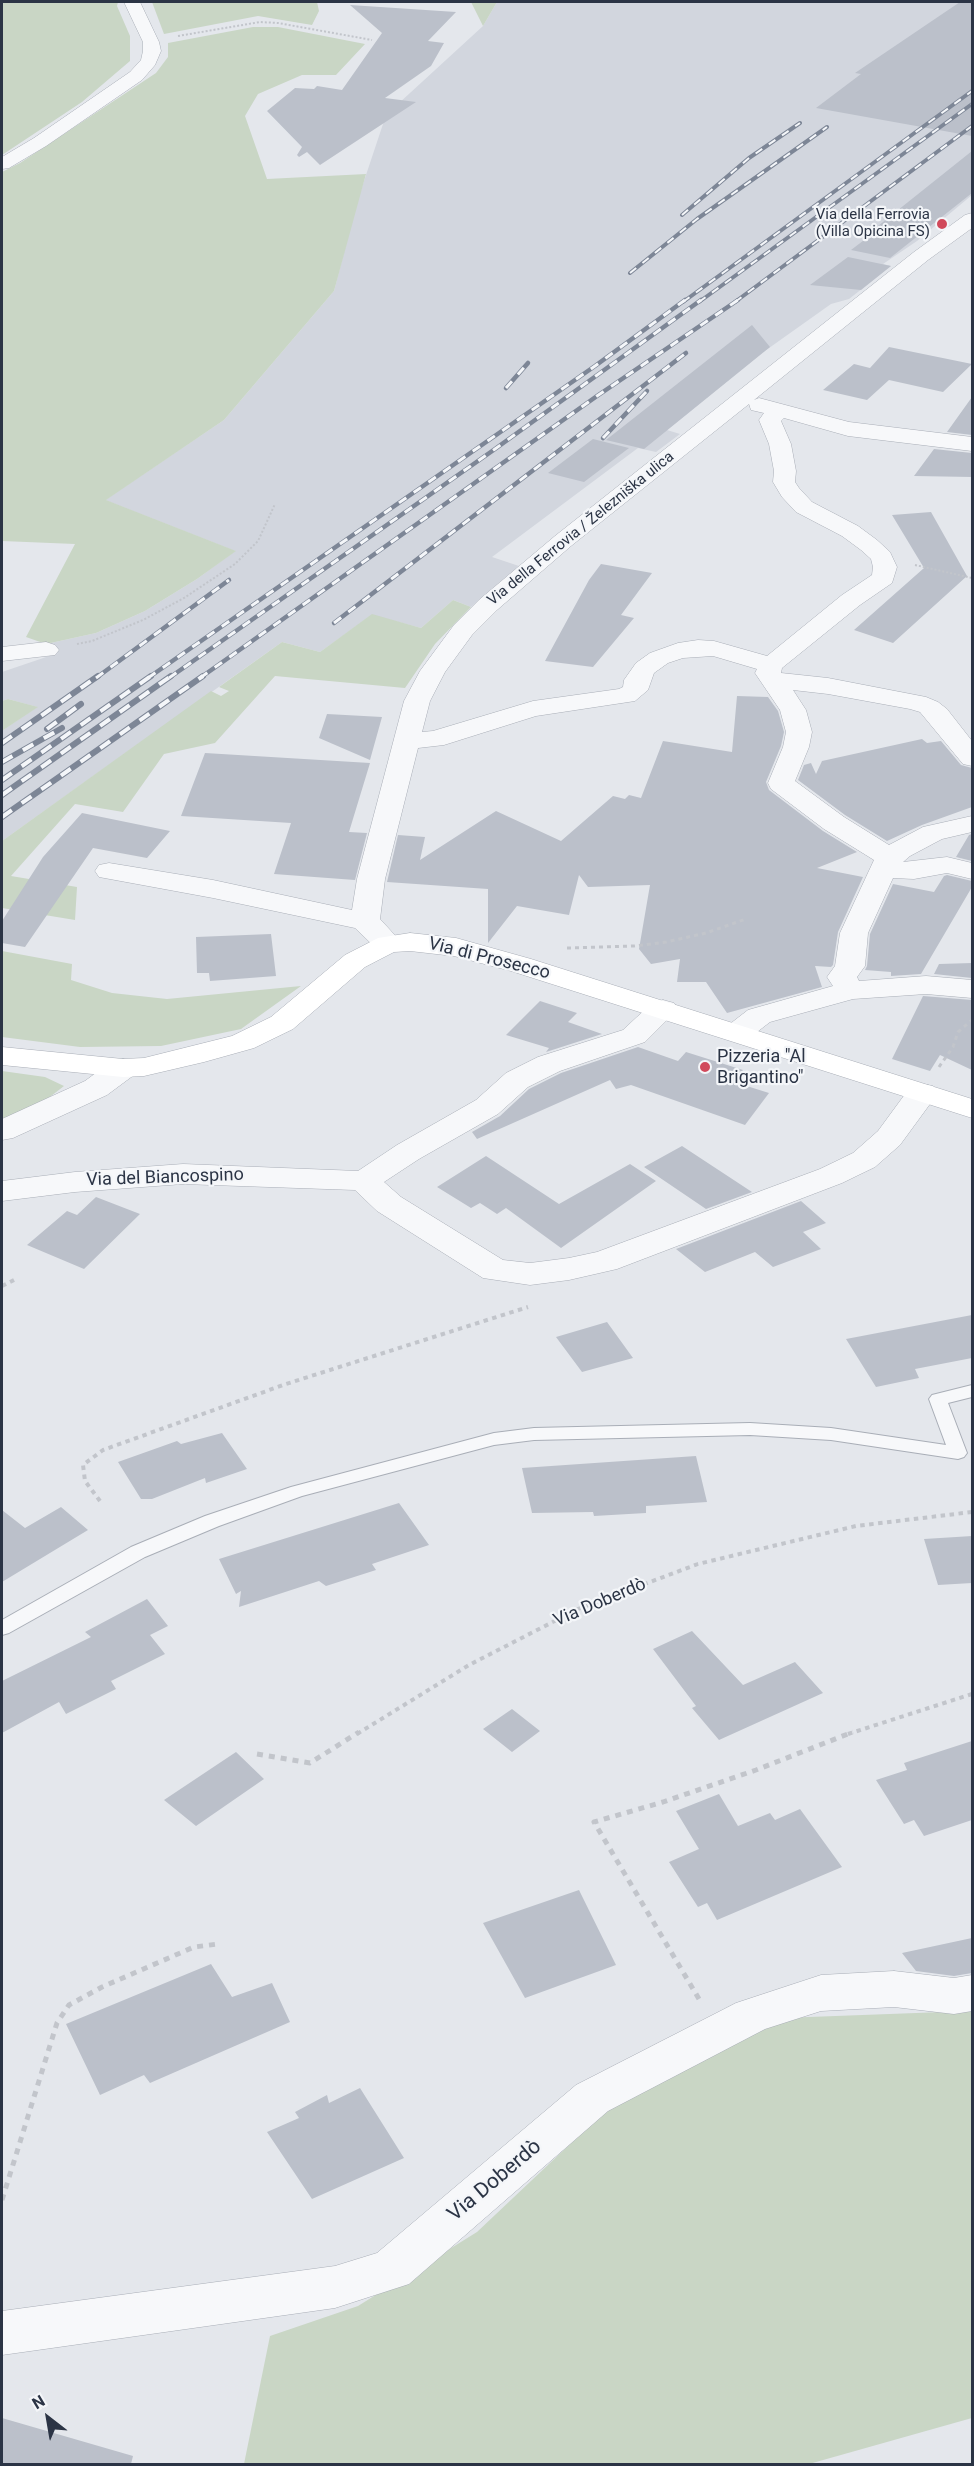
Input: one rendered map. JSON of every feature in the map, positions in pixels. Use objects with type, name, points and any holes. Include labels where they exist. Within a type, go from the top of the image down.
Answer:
[{"type":"main road","name":"Via di Prosecco","points":[[2,1056],[123,1068],[144,1067],[193,1056],[243,1042],[282,1023],[355,961],[388,944],[410,942],[444,945],[521,965],[972,1109]]},
{"type":"street","points":[[2,164],[136,76],[149,61],[152,51],[151,42],[132,2]]},
{"type":"street","name":"Via della Ferrovia / Železniška ulica","points":[[365,921],[371,879],[417,701],[432,671],[463,630],[488,604],[563,541],[914,261],[972,219]]},
{"type":"street","points":[[741,400],[848,429],[972,444]]},
{"type":"street","points":[[772,673],[851,600],[883,578],[885,567],[882,557],[850,531],[804,507],[790,492],[784,482],[785,471],[780,444],[770,420],[779,411]]},
{"type":"street","points":[[406,741],[435,739],[533,708],[626,696],[635,690],[637,680],[645,668],[659,658],[678,651],[698,648],[714,649],[772,673],[917,702],[929,707],[938,715],[972,758]]},
{"type":"street","points":[[2,654],[46,650]]},
{"type":"street","points":[[772,673],[793,710],[799,732],[796,747],[781,783],[902,872],[947,865],[972,871]]},
{"type":"street","points":[[851,990],[842,977],[850,966],[854,933],[888,861],[900,850],[933,833],[972,824]]},
{"type":"street","points":[[109,871],[213,889],[365,921],[388,944]]},
{"type":"street","points":[[737,1033],[759,1016],[851,990],[926,985],[972,988]]},
{"type":"street","points":[[663,1009],[634,1036],[549,1064],[517,1080],[487,1107],[408,1152],[364,1181],[388,1204],[495,1270],[530,1274],[569,1269],[605,1261],[674,1236],[831,1176],[864,1160],[889,1138],[922,1093]]},
{"type":"street","points":[[2,1131],[96,1088],[123,1068]]},
{"type":"street","name":"Via del Biancospino","points":[[2,1191],[75,1182],[183,1174],[364,1181]]},
{"type":"street","name":"Via Doberdò","points":[[2,2333],[335,2287],[392,2269],[592,2098],[752,2016],[820,1994],[894,1989],[954,1996],[972,1993]]},
{"type":"lane","points":[[2,1628],[138,1552],[212,1521],[297,1491],[494,1439],[534,1434],[750,1429],[831,1434],[958,1453],[938,1399],[972,1391]]},
{"type":"path","points":[[151,42],[260,22],[278,22],[372,40]]},
{"type":"path","points":[[46,650],[92,641],[143,620],[184,598],[235,564],[258,541],[275,504]]},
{"type":"path","points":[[882,557],[972,578]]},
{"type":"path","points":[[521,965],[545,953],[570,947],[634,946],[666,942],[706,933],[746,919]]},
{"type":"path","points":[[922,1093],[953,1047],[958,1032],[972,1020]]},
{"type":"path","points":[[2,1286],[14,1280]]},
{"type":"path","points":[[100,1501],[85,1481],[83,1465],[103,1450],[286,1384],[531,1306]]},
{"type":"path","name":"Via Doberdò","points":[[257,1754],[310,1763],[469,1665],[532,1632],[578,1610],[698,1564],[856,1526],[972,1512]]},
{"type":"path","points":[[719,2033],[594,1822],[663,1802],[756,1770],[845,1735],[972,1694]]},
{"type":"path","points":[[2,2200],[57,2023],[69,2005],[102,1987],[194,1947],[218,1944]]},
{"type":"shaded area","points":[[497,2],[972,2],[972,195],[917,241],[883,264],[891,266],[849,299],[831,304],[762,353],[667,430],[680,434],[656,452],[638,448],[492,557],[519,566],[471,607],[453,600],[421,628],[372,615],[320,652],[282,642],[2,841],[2,731],[37,707],[8,699],[2,701],[2,672],[58,653],[46,644],[96,633],[145,611],[197,579],[235,551],[105,500],[224,420],[334,291],[357,202],[386,115],[483,26]]},
{"type":"green space","points":[[2,2],[118,2],[117,6],[130,36],[130,61],[82,102],[2,155]]},
{"type":"green space","points":[[152,2],[317,2],[319,11],[312,25],[258,16],[164,34]]},
{"type":"green space","points":[[471,2],[497,2],[483,26]]},
{"type":"green space","points":[[253,27],[278,27],[365,44],[336,75],[302,75],[258,94],[245,116],[267,179],[366,174],[334,291],[224,420],[106,500],[236,551],[197,579],[145,611],[96,633],[46,644],[26,637],[75,544],[2,541],[2,172],[20,163],[156,73],[168,57],[168,43]]},
{"type":"green space","points":[[453,600],[471,607],[435,644],[405,688],[275,676],[215,743],[164,754],[123,812],[75,804],[11,876],[77,887],[75,920],[2,908],[2,841],[211,691],[221,696],[229,691],[219,687],[282,642],[320,652],[372,614],[421,628]]},
{"type":"green space","points":[[8,699],[38,707],[2,731],[2,701]]},
{"type":"green space","points":[[2,951],[72,964],[71,980],[112,993],[167,999],[301,986],[241,1029],[161,1046],[80,1047],[2,1037]]},
{"type":"green space","points":[[2,1071],[45,1077],[64,1086],[42,1103],[2,1119]]},
{"type":"green space","points":[[972,2008],[972,2418],[809,2464],[244,2464],[270,2336],[358,2306],[477,2232],[604,2112],[782,2018],[943,2012]]},
{"type":"building","points":[[960,2],[972,2],[972,136],[816,108],[861,74],[855,73]]},
{"type":"building","points":[[350,5],[456,12],[428,41],[444,43],[431,66],[385,98],[416,102],[320,165],[307,152],[299,157],[297,155],[302,147],[267,111],[295,88],[314,89],[317,86],[342,90],[382,33]]},
{"type":"building","points":[[972,151],[972,193],[890,258],[851,250],[876,231],[873,230]]},
{"type":"building","points":[[848,257],[891,266],[861,290],[810,285]]},
{"type":"building","points":[[752,325],[770,347],[644,449],[606,440]]},
{"type":"building","points":[[889,347],[972,364],[943,392],[889,380],[867,400],[823,390],[854,364],[870,368]]},
{"type":"building","points":[[972,397],[972,435],[947,432]]},
{"type":"building","points":[[593,439],[629,448],[584,482],[548,473]]},
{"type":"building","points":[[934,449],[972,453],[972,477],[914,476]]},
{"type":"building","points":[[931,512],[967,576],[893,643],[854,630],[924,568],[892,515]]},
{"type":"building","points":[[601,564],[652,573],[621,615],[634,618],[593,667],[545,661],[589,580]]},
{"type":"building","points":[[737,696],[768,697],[778,711],[784,732],[781,746],[766,782],[769,790],[823,831],[857,852],[817,868],[863,877],[838,932],[833,965],[831,967],[815,966],[822,987],[727,1013],[706,982],[677,982],[680,959],[651,964],[639,949],[650,885],[588,887],[579,875],[569,915],[517,906],[488,943],[488,889],[387,882],[398,835],[425,837],[420,860],[496,811],[561,841],[613,796],[625,799],[629,795],[641,798],[663,741],[732,752]]},
{"type":"building","points":[[327,714],[382,717],[370,760],[319,738]]},
{"type":"building","points":[[922,739],[927,743],[941,741],[961,765],[972,768],[972,807],[922,825],[887,841],[845,815],[798,780],[804,765],[811,763],[816,774],[822,761]]},
{"type":"building","points":[[205,753],[370,763],[349,832],[367,833],[355,880],[274,874],[291,823],[181,816]]},
{"type":"building","points":[[82,813],[170,831],[147,858],[93,848],[25,947],[2,943],[2,921],[43,857]]},
{"type":"building","points":[[972,834],[972,861],[956,857],[969,835]]},
{"type":"building","points":[[947,875],[972,881],[972,887],[921,974],[891,976],[891,972],[865,970],[870,934],[893,884],[934,892]]},
{"type":"building","points":[[271,934],[276,976],[210,981],[209,973],[197,973],[196,937]]},
{"type":"building","points":[[972,963],[972,978],[934,974],[939,964]]},
{"type":"building","points":[[923,996],[972,1000],[972,1070],[940,1055],[930,1071],[892,1059]]},
{"type":"building","points":[[540,1001],[577,1013],[568,1022],[602,1034],[546,1052],[549,1048],[506,1035]]},
{"type":"building","points":[[638,1047],[678,1061],[686,1052],[743,1070],[734,1082],[769,1093],[745,1125],[631,1085],[616,1089],[610,1080],[477,1139],[472,1132],[500,1116],[529,1089],[561,1073]]},
{"type":"building","points":[[682,1146],[752,1192],[706,1209],[644,1167]]},
{"type":"building","points":[[486,1156],[559,1204],[630,1164],[656,1181],[561,1248],[506,1208],[497,1214],[480,1203],[471,1208],[437,1187]]},
{"type":"building","points":[[96,1197],[140,1214],[84,1269],[27,1245],[67,1211],[77,1215]]},
{"type":"building","points":[[801,1201],[826,1223],[803,1232],[821,1249],[773,1267],[755,1252],[705,1272],[676,1249]]},
{"type":"building","points":[[972,1315],[972,1358],[915,1369],[919,1378],[876,1387],[846,1339]]},
{"type":"building","points":[[607,1322],[633,1358],[582,1372],[556,1337]]},
{"type":"building","points":[[222,1433],[247,1469],[206,1483],[205,1478],[152,1499],[141,1499],[118,1462],[177,1441],[181,1444]]},
{"type":"building","points":[[696,1456],[707,1502],[646,1506],[646,1513],[594,1516],[593,1512],[532,1513],[522,1468]]},
{"type":"building","points":[[399,1503],[429,1545],[372,1564],[376,1570],[326,1586],[319,1581],[239,1607],[241,1591],[236,1594],[219,1559]]},
{"type":"building","points":[[61,1507],[88,1530],[2,1582],[2,1510],[25,1528]]},
{"type":"building","points":[[972,1536],[972,1583],[938,1585],[924,1539]]},
{"type":"building","points":[[147,1599],[168,1626],[150,1635],[165,1654],[111,1681],[116,1689],[66,1714],[59,1702],[2,1733],[2,1681],[91,1637],[85,1632]]},
{"type":"building","points":[[692,1631],[743,1685],[795,1662],[823,1693],[719,1740],[692,1708],[696,1706],[653,1649]]},
{"type":"building","points":[[512,1709],[540,1731],[512,1752],[483,1729]]},
{"type":"building","points":[[972,1741],[972,1820],[924,1836],[914,1820],[904,1824],[876,1780],[907,1770],[904,1763]]},
{"type":"building","points":[[236,1752],[264,1779],[196,1826],[164,1800]]},
{"type":"building","points":[[719,1794],[738,1826],[770,1813],[775,1820],[800,1809],[842,1867],[717,1920],[707,1903],[698,1907],[669,1862],[699,1849],[676,1811]]},
{"type":"building","points":[[579,1890],[616,1965],[525,1998],[483,1923]]},
{"type":"building","points":[[972,1938],[972,1973],[954,1976],[916,1971],[902,1953]]},
{"type":"building","points":[[211,1964],[232,1997],[272,1983],[290,2022],[150,2083],[144,2075],[100,2095],[66,2024]]},
{"type":"building","points":[[360,2088],[404,2158],[312,2199],[267,2132],[299,2118],[295,2112],[327,2095],[329,2103]]},
{"type":"building","points":[[2,2418],[133,2456],[131,2464],[2,2464]]},
{"type":"railway","points":[[683,302],[972,91]]},
{"type":"railway","points":[[699,302],[972,104]]},
{"type":"railway","points":[[682,215],[749,158],[800,123]]},
{"type":"railway","points":[[735,302],[972,126]]},
{"type":"railway","points":[[630,273],[697,219],[827,127]]},
{"type":"railway","points":[[148,678],[595,366],[685,300]]},
{"type":"railway","points":[[169,678],[495,449],[701,300]]},
{"type":"railway","points":[[200,678],[597,396],[738,300]]},
{"type":"railway","points":[[334,623],[686,353]]},
{"type":"railway","points":[[506,388],[528,363]]},
{"type":"railway","points":[[603,438],[647,391]]},
{"type":"railway","points":[[96,678],[229,580]]},
{"type":"railway","points":[[2,743],[98,676]]},
{"type":"railway","points":[[2,780],[151,676]]},
{"type":"railway","points":[[2,795],[171,676]]},
{"type":"railway","points":[[2,817],[203,676]]},
{"type":"railway","points":[[47,729],[81,704]]},
{"type":"railway","points":[[2,762],[62,728]]},
{"type":"place","name":"Via della Ferrovia (Villa Opicina FS)","points":[[942,224]]},
{"type":"place","name":"Pizzeria \"Al Brigantino\"","points":[[705,1067]]}]
